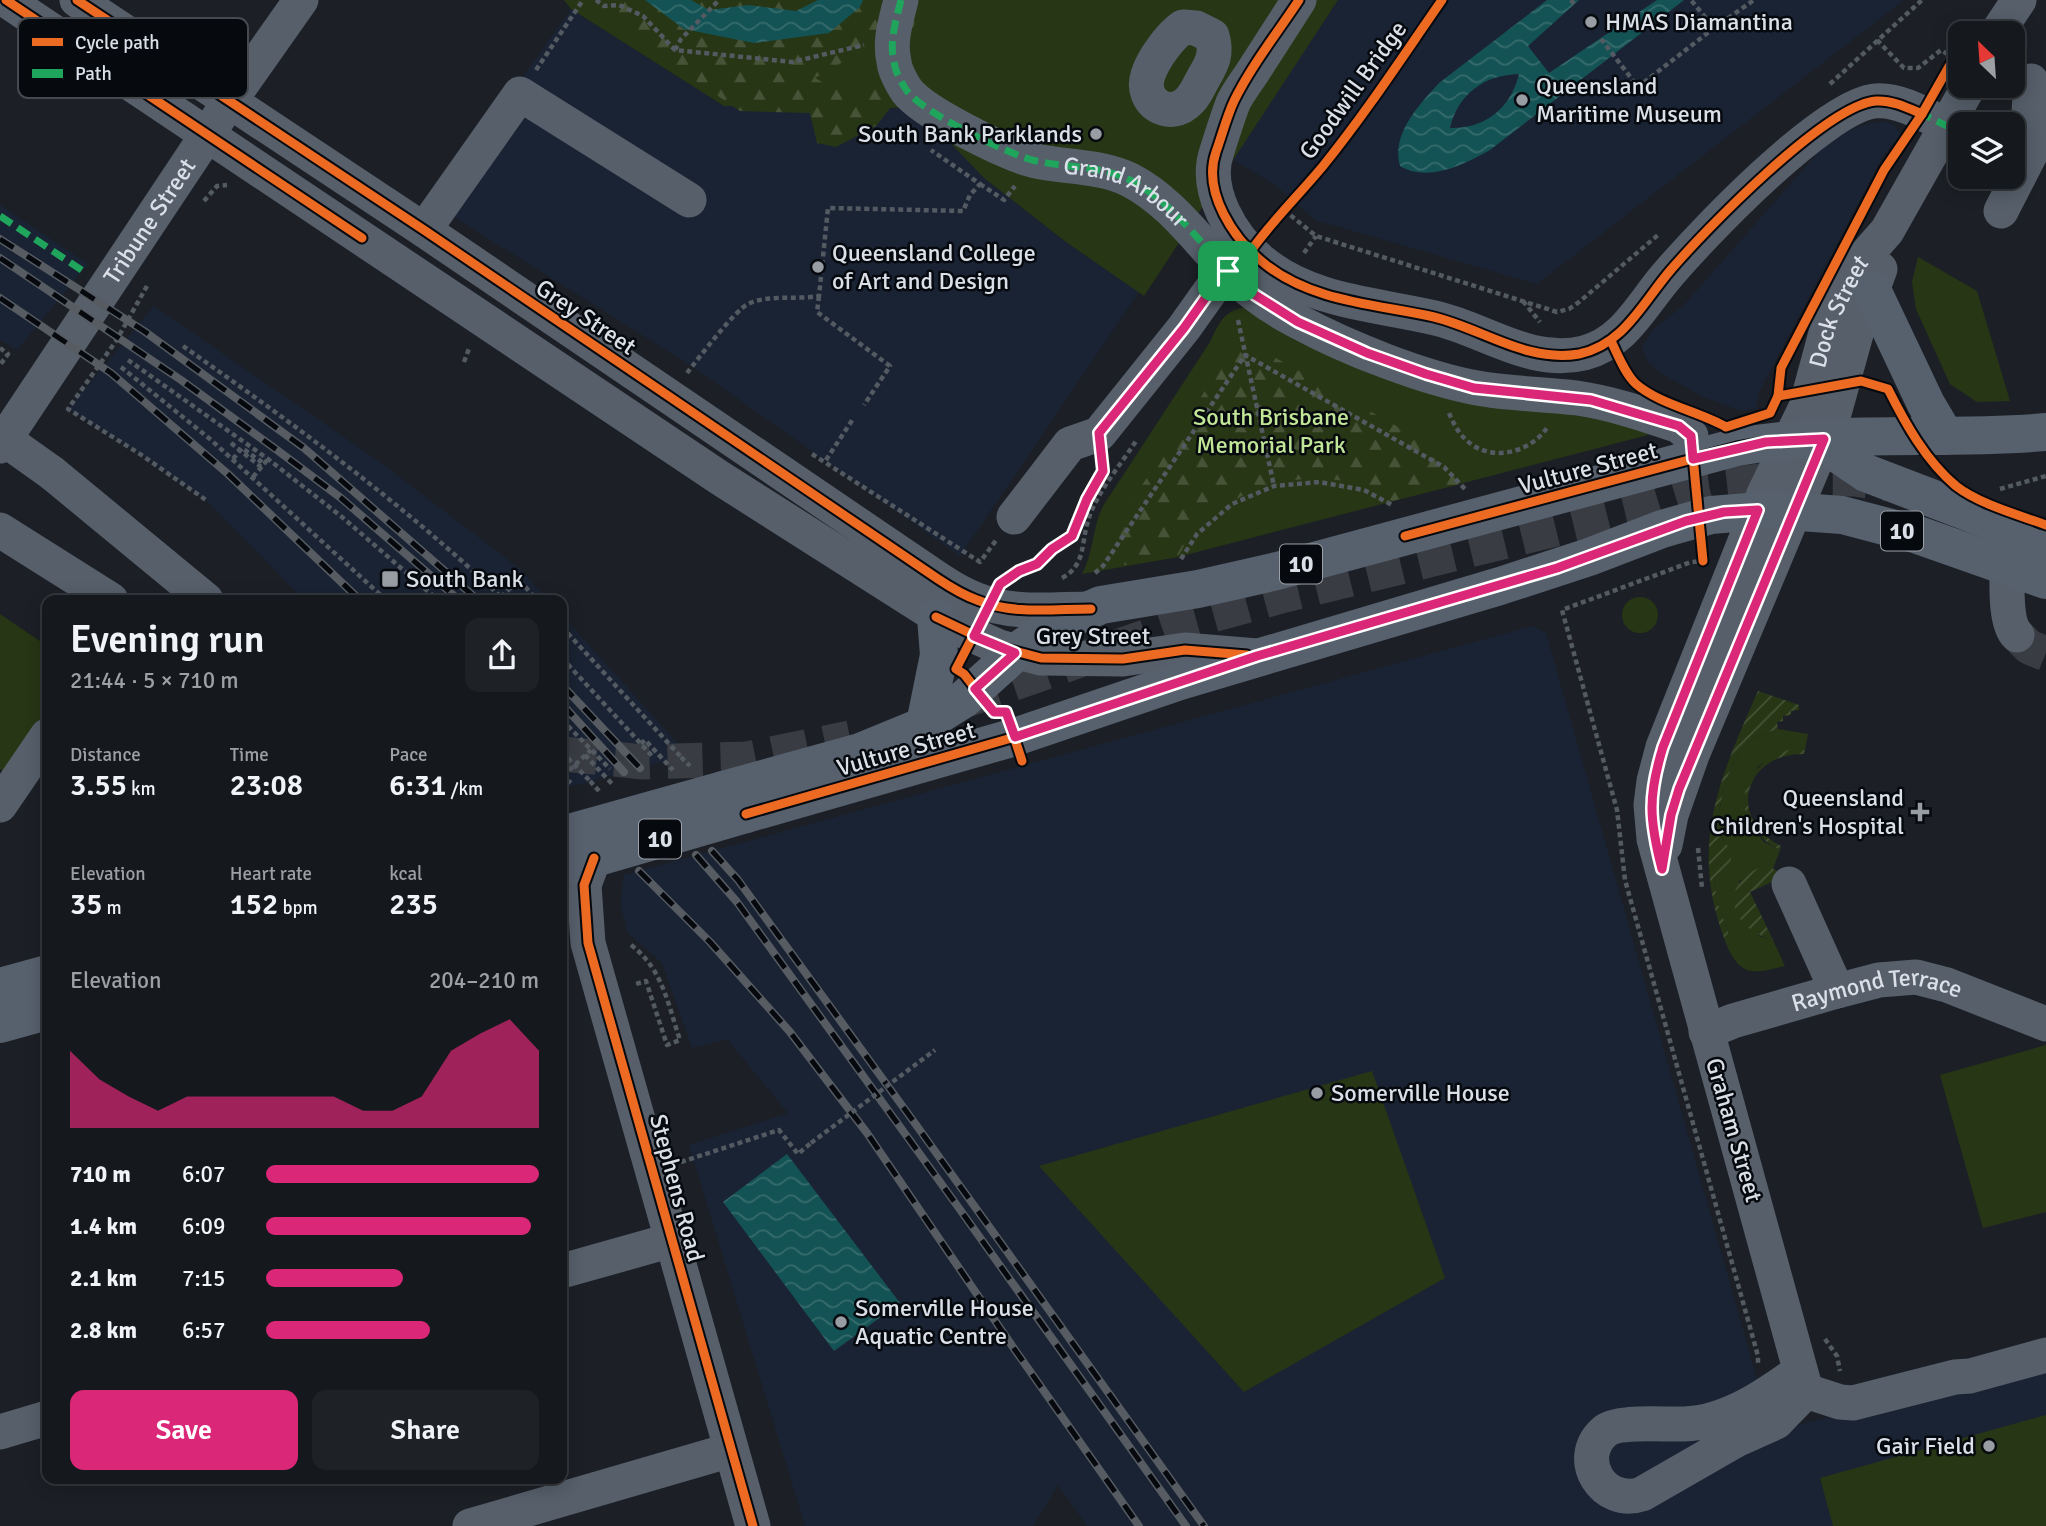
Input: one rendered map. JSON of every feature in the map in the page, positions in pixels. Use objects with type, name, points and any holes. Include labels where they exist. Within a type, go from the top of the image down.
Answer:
[{"type":"main road","points":[[1872,290],[1926,404],[1945,436]]},
{"type":"main road","name":"Vulture Street","points":[[576,860],[734,802],[925,724],[964,699],[1015,653],[1058,624],[1091,593],[1112,603],[1198,589],[1278,571],[1737,447],[1887,435],[2046,432]]},
{"type":"main road","name":"10","points":[[1808,440],[1841,456],[1866,473],[2046,542]]},
{"type":"main road","name":"Vulture Street","points":[[734,802],[1015,737],[1257,656],[1511,582],[1699,518],[1724,512],[1776,510]]},
{"type":"main road","name":"10","points":[[1776,510],[1842,515],[1917,535],[2046,580]]},
{"type":"main road","points":[[925,724],[940,649],[936,617]]},
{"type":"main road","points":[[0,987],[42,975]]},
{"type":"main road","points":[[0,1024],[42,1012]]},
{"type":"street","name":"Grey Street","points":[[6,0],[33,18]]},
{"type":"street","name":"Grey Street","points":[[77,0],[104,18]]},
{"type":"street","name":"Tribune Street","points":[[248,75],[300,0]]},
{"type":"street","name":"Grand Arbour","points":[[901,0],[892,38],[894,65],[908,92],[987,143],[1016,175],[1074,168],[1100,170],[1146,189],[1239,261],[1268,304],[1315,330],[1367,353],[1474,388],[1591,400],[1679,426],[1691,436]]},
{"type":"street","points":[[1239,261],[1217,200],[1213,161],[1234,101],[1299,0]]},
{"type":"street","points":[[2005,21],[2019,0]]},
{"type":"street","points":[[2001,211],[2038,139],[2029,112],[2030,71]]},
{"type":"street","points":[[1202,81],[1234,101]]},
{"type":"street","points":[[424,230],[520,94],[689,200]]},
{"type":"street","name":"Grey Street","points":[[153,98],[720,478],[936,617],[981,640],[1015,653],[1075,660],[1123,659],[1185,650],[1257,656]]},
{"type":"street","name":"Grey Street","points":[[223,98],[424,230],[960,592],[999,607],[1021,610],[1091,593]]},
{"type":"street","name":"Tribune Street","points":[[0,446],[232,98]]},
{"type":"street","name":"Dock Street","points":[[1808,440],[1806,407],[1821,347],[1835,310],[1859,263],[1887,231],[1947,126],[1952,98]]},
{"type":"street","points":[[1239,261],[1311,291],[1441,319],[1536,353],[1559,356],[1582,353],[1611,341],[1625,328],[1671,270],[1728,210],[1786,157],[1840,115],[1867,103],[1881,101],[1906,107],[1947,126]]},
{"type":"street","name":"Dock Street","points":[[1808,440],[1837,402],[1856,334],[1879,274],[1887,231]]},
{"type":"street","points":[[1014,517],[1070,444],[1099,433],[1184,328],[1211,290],[1239,261]]},
{"type":"street","points":[[0,436],[52,472],[200,595]]},
{"type":"street","name":"Graham Street","points":[[1803,1381],[1662,869],[1671,815],[1679,789],[1776,510],[1808,440]]},
{"type":"street","points":[[0,530],[103,595]]},
{"type":"street","points":[[2007,567],[2008,604],[2013,631],[2017,635]]},
{"type":"street","points":[[0,805],[42,743]]},
{"type":"street","name":"Stephens Road","points":[[576,860],[584,896],[588,943],[753,1526]]},
{"type":"street","points":[[1789,884],[1837,991]]},
{"type":"street","name":"Stephens Road","points":[[567,916],[588,943]]},
{"type":"street","name":"Raymond Terrace","points":[[1706,1032],[1732,1021],[1878,980],[1916,977],[1947,985],[2046,1024]]},
{"type":"street","points":[[567,1270],[672,1240]]},
{"type":"street","points":[[1803,1381],[1840,1402],[1853,1403],[2046,1355]]},
{"type":"street","points":[[1803,1381],[1776,1422],[1736,1440],[1642,1494],[1632,1497],[1617,1495],[1605,1489],[1595,1476],[1594,1449],[1606,1430],[1618,1426],[1700,1422],[1803,1381]]},
{"type":"street","points":[[0,1432],[42,1419]]},
{"type":"street","points":[[470,1526],[730,1450]]},
{"type":"path","points":[[520,94],[583,0]]},
{"type":"path","points":[[596,0],[604,6],[619,5],[643,16],[675,50],[792,62],[892,38]]},
{"type":"path","points":[[675,50],[681,39],[719,0]]},
{"type":"path","points":[[1601,39],[1638,87],[1754,0]]},
{"type":"path","points":[[1825,89],[1922,0]]},
{"type":"path","points":[[1693,2],[1714,28]]},
{"type":"path","points":[[1877,40],[1904,68],[1918,68],[1941,50],[1948,59]]},
{"type":"path","points":[[928,148],[1004,200],[1016,175]]},
{"type":"path","points":[[864,405],[890,366],[817,312],[828,208],[963,211],[980,184]]},
{"type":"path","points":[[202,203],[217,186],[231,185]]},
{"type":"path","points":[[1239,261],[1269,224],[1293,201]]},
{"type":"path","points":[[1283,210],[1316,236],[1558,312],[1579,302],[1660,233]]},
{"type":"path","points":[[1300,260],[1316,236]]},
{"type":"path","points":[[154,275],[116,341],[68,409],[206,500]]},
{"type":"path","points":[[693,366],[747,304],[769,299],[801,300],[819,296]]},
{"type":"path","points":[[1235,309],[1274,486]]},
{"type":"path","points":[[464,362],[471,344]]},
{"type":"path","points":[[183,346],[368,482],[429,531],[498,595]]},
{"type":"path","points":[[0,349],[8,354],[0,363]]},
{"type":"path","points":[[1091,593],[1103,566],[1245,355]]},
{"type":"path","points":[[1245,355],[1444,467],[1471,494]]},
{"type":"path","points":[[128,359],[266,457],[342,517],[432,595]]},
{"type":"path","points":[[121,367],[233,459],[381,595]]},
{"type":"path","points":[[1449,380],[1447,404],[1457,429],[1469,443],[1487,452],[1521,449],[1539,437],[1552,418],[1559,396]]},
{"type":"path","points":[[826,460],[853,419]]},
{"type":"path","points":[[1055,582],[1075,569],[1082,553],[1090,515],[1142,432]]},
{"type":"path","points":[[1075,531],[1087,499],[1103,471],[1099,433]]},
{"type":"path","points":[[261,467],[231,443],[260,461],[266,457]]},
{"type":"path","points":[[233,459],[240,450]]},
{"type":"path","points":[[808,452],[826,460],[980,562],[1014,517]]},
{"type":"path","points":[[253,478],[266,457]]},
{"type":"path","points":[[1999,489],[2046,476]]},
{"type":"path","points":[[1179,562],[1197,534],[1232,504],[1274,486],[1319,482],[1364,490],[1404,511]]},
{"type":"path","points":[[1699,518],[1703,561]]},
{"type":"path","points":[[1619,827],[1617,810],[1562,610],[1691,562],[1714,561]]},
{"type":"path","points":[[506,595],[519,580],[532,595]]},
{"type":"path","points":[[567,632],[681,757]]},
{"type":"path","points":[[567,663],[653,757]]},
{"type":"path","points":[[567,725],[610,769]]},
{"type":"path","points":[[641,744],[645,740],[678,776]]},
{"type":"path","points":[[567,771],[591,750]]},
{"type":"path","points":[[585,755],[620,792]]},
{"type":"path","points":[[567,757],[590,781]]},
{"type":"path","points":[[567,780],[570,783]]},
{"type":"path","points":[[1698,843],[1703,896]]},
{"type":"path","points":[[631,945],[651,963],[658,976],[680,1040],[667,1045],[646,981],[636,984]]},
{"type":"path","points":[[635,957],[642,953]]},
{"type":"path","points":[[711,1153],[779,1130],[798,1154],[935,1050]]},
{"type":"shaded area","name":"Queensland Maritime Museum","points":[[1338,0],[1904,0],[1537,284],[1315,220],[1275,185],[1232,159]]},
{"type":"shaded area","name":"Queensland College of Art and Design","points":[[571,9],[724,106],[917,108],[984,178],[1066,242],[1139,292],[960,556],[693,367],[433,204]]},
{"type":"shaded area","points":[[1883,121],[1894,125],[1902,135],[1884,154],[1759,392],[1756,408],[1741,411],[1701,396],[1661,373],[1648,362],[1642,348],[1653,329],[1683,306],[1823,147],[1838,135]]},
{"type":"shaded area","points":[[0,205],[88,264],[17,350],[0,340]]},
{"type":"shaded area","points":[[154,306],[380,462],[520,569],[543,595],[299,595],[206,500],[68,409]]},
{"type":"shaded area","points":[[567,621],[688,755],[567,788]]},
{"type":"shaded area","name":"Somerville House","points":[[1533,626],[1546,633],[1772,1432],[2046,1358],[2046,1526],[1087,1526],[1058,1485],[1033,1526],[805,1526],[689,1145],[788,1113],[727,1039],[692,1048],[662,963],[628,933],[620,905],[624,875]]},
{"type":"green space","name":"South Bank Parklands","points":[[564,0],[1338,0],[1144,296],[1066,242],[984,178],[917,108],[724,106],[571,9]]},
{"type":"green space","points":[[591,0],[645,0],[684,29],[860,7],[863,0],[917,0],[914,26],[897,46],[850,58],[815,78],[832,88],[878,89],[898,98],[876,126],[836,147],[817,143],[810,113],[740,111],[598,14]]},
{"type":"green space","points":[[691,0],[818,0],[796,11],[749,5],[709,10]]},
{"type":"green space","points":[[1918,257],[1977,291],[2010,401],[1977,402],[1950,384],[1916,309],[1912,282]]},
{"type":"green space","name":"South Brisbane Memorial Park","points":[[1250,308],[1640,426],[1648,435],[1178,557],[1082,574],[1103,506],[1222,321],[1230,313]]},
{"type":"green space","points":[[1244,347],[1265,352],[1455,459],[1464,483],[1392,501],[1368,487],[1341,481],[1318,479],[1274,484],[1252,491],[1213,514],[1191,536],[1178,557],[1125,565],[1117,557],[1114,548],[1114,527],[1225,361]]},
{"type":"green space","points":[[1640,597],[1653,602],[1658,615],[1653,628],[1640,633],[1627,628],[1622,615],[1627,602]]},
{"type":"green space","points":[[0,614],[42,643],[42,717],[4,772],[0,769]]},
{"type":"green space","points":[[1758,691],[1799,705],[1799,710],[1783,716],[1783,721],[1777,722],[1778,729],[1756,737],[1744,746],[1726,782],[1717,834],[1727,846],[1731,858],[1727,869],[1714,878],[1718,904],[1731,940],[1728,948],[1716,912],[1710,879],[1709,847],[1720,786]]},
{"type":"green space","points":[[1778,729],[1808,734],[1805,750],[1788,750],[1758,766],[1744,797],[1746,814],[1753,829],[1764,842],[1780,850],[1774,866],[1764,866],[1739,881],[1759,936],[1773,940],[1785,966],[1751,971],[1733,958],[1728,948],[1731,940],[1718,904],[1714,877],[1720,875],[1724,840],[1717,834],[1718,823],[1726,782],[1744,746],[1762,734]]},
{"type":"green space","points":[[1788,750],[1805,750],[1804,754],[1784,757],[1767,764],[1756,776],[1749,790],[1748,805],[1753,820],[1764,834],[1781,846],[1780,850],[1763,839],[1752,826],[1745,812],[1744,797],[1748,783],[1757,770],[1770,758]]},
{"type":"green space","points":[[1764,866],[1774,866],[1773,869],[1787,875],[1750,892],[1773,940],[1747,926],[1734,905],[1734,894],[1739,883]]},
{"type":"green space","points":[[2046,1045],[2046,1212],[1983,1228],[1940,1075]]},
{"type":"green space","points":[[1372,1071],[1445,1278],[1244,1392],[1039,1166]]},
{"type":"green space","name":"Gair Field","points":[[2046,1415],[2046,1526],[1833,1526],[1820,1478]]},
{"type":"water","points":[[645,0],[691,0],[709,10],[749,5],[796,11],[818,0],[863,0],[860,7],[829,33],[754,43],[684,29]]},
{"type":"water","points":[[1547,0],[1579,0],[1528,46],[1549,73],[1657,0],[1684,0],[1490,150],[1446,170],[1422,173],[1411,171],[1400,166],[1399,143],[1409,121],[1439,83]],"holes":[[[1519,74],[1510,97],[1495,114],[1474,125],[1450,128],[1459,105],[1474,89],[1495,78]]]},
{"type":"water","points":[[787,1154],[900,1303],[834,1351],[723,1202]]},
{"type":"tunnel","points":[[963,701],[1194,620],[1285,595],[1634,510],[1709,487],[1779,479],[1855,479],[1887,484]]},
{"type":"tunnel","points":[[2017,635],[2029,647],[2046,654]]},
{"type":"tunnel","points":[[567,754],[643,762],[747,759],[850,738]]},
{"type":"railway","points":[[0,239],[144,331],[304,448],[472,595]]},
{"type":"railway","points":[[0,258],[181,380],[277,450],[341,498],[453,595]]},
{"type":"railway","points":[[0,298],[111,373],[228,474],[355,595]]},
{"type":"railway","points":[[567,690],[640,768]]},
{"type":"railway","points":[[567,709],[624,772]]},
{"type":"railway","points":[[712,851],[738,880],[1204,1526]]},
{"type":"railway","points":[[696,855],[737,902],[1186,1526]]},
{"type":"railway","points":[[639,871],[710,942],[790,1032],[867,1133],[1139,1526]]},
{"type":"marked path","points":[[901,0],[894,31],[893,54],[901,81],[916,100],[965,131],[1019,156],[1044,163],[1094,169],[1130,180],[1171,210],[1246,287],[1289,317],[1362,352],[1433,377],[1489,390],[1603,403],[1679,426],[1691,436]]},
{"type":"marked path","points":[[1918,112],[1947,126]]},
{"type":"marked path","points":[[0,216],[83,271]]},
{"type":"cycle path","points":[[6,0],[33,18]]},
{"type":"cycle path","points":[[77,0],[104,18]]},
{"type":"cycle path","points":[[1299,0],[1241,88],[1216,152],[1213,183],[1217,199],[1232,229],[1265,264],[1304,286],[1346,300],[1452,322],[1541,354],[1579,354],[1608,342],[1620,333],[1669,272],[1736,201],[1797,146],[1827,124],[1854,108],[1876,101],[1894,103],[1922,114]]},
{"type":"cycle path","name":"Goodwill Bridge","points":[[1250,252],[1339,146],[1442,0]]},
{"type":"cycle path","points":[[1611,341],[1632,380],[1645,391],[1668,402],[1726,427],[1770,413],[1778,396],[1781,368],[1884,170],[1922,114],[1948,68]]},
{"type":"cycle path","points":[[153,98],[362,238]]},
{"type":"cycle path","points":[[225,98],[952,588],[977,600],[1005,608],[1091,609]]},
{"type":"cycle path","points":[[1778,396],[1861,381],[1888,389],[1926,453],[1956,486],[1987,504],[2046,525]]},
{"type":"cycle path","points":[[1022,761],[1006,712],[994,712],[964,674],[956,669],[1000,584],[1019,571],[1037,564],[1052,549],[1072,536],[1086,499],[1103,472],[1099,434]]},
{"type":"cycle path","points":[[1691,436],[1703,561]]},
{"type":"cycle path","points":[[1405,536],[1737,447],[1766,442],[1824,439]]},
{"type":"cycle path","points":[[746,814],[1015,737],[1257,656],[1557,568],[1686,521],[1724,512],[1758,510]]},
{"type":"cycle path","points":[[936,617],[999,647],[1041,658],[1123,659],[1185,650],[1247,655]]},
{"type":"cycle path","points":[[594,858],[584,885],[588,943],[753,1526]]},
{"type":"place","name":"HMAS Diamantina","points":[[1591,22]]},
{"type":"place","name":"Queensland Maritime Museum","points":[[1522,100]]},
{"type":"place","name":"South Bank Parklands","points":[[1096,134]]},
{"type":"place","name":"Queensland College of Art and Design","points":[[818,267]]},
{"type":"place","name":"South Bank","points":[[390,579]]},
{"type":"place","name":"Queensland Children's Hospital","points":[[1920,812]]},
{"type":"place","name":"Somerville House","points":[[1317,1093]]},
{"type":"place","name":"Somerville House Aquatic Centre","points":[[841,1322]]},
{"type":"place","name":"Gair Field","points":[[1989,1446]]},
{"type":"route","points":[[1228,271],[1255,295],[1298,322],[1367,353],[1426,374],[1474,388],[1591,400],[1679,426],[1691,436],[1693,459],[1766,442],[1824,439],[1679,789],[1671,815],[1662,869],[1651,829],[1651,804],[1657,768],[1758,510],[1724,512],[1686,521],[1557,568],[1257,656],[1015,737],[1006,712],[994,712],[975,689],[1015,653],[974,636],[1000,584],[1019,571],[1037,564],[1052,549],[1072,536],[1087,499],[1103,471],[1099,433],[1228,271]]}]
